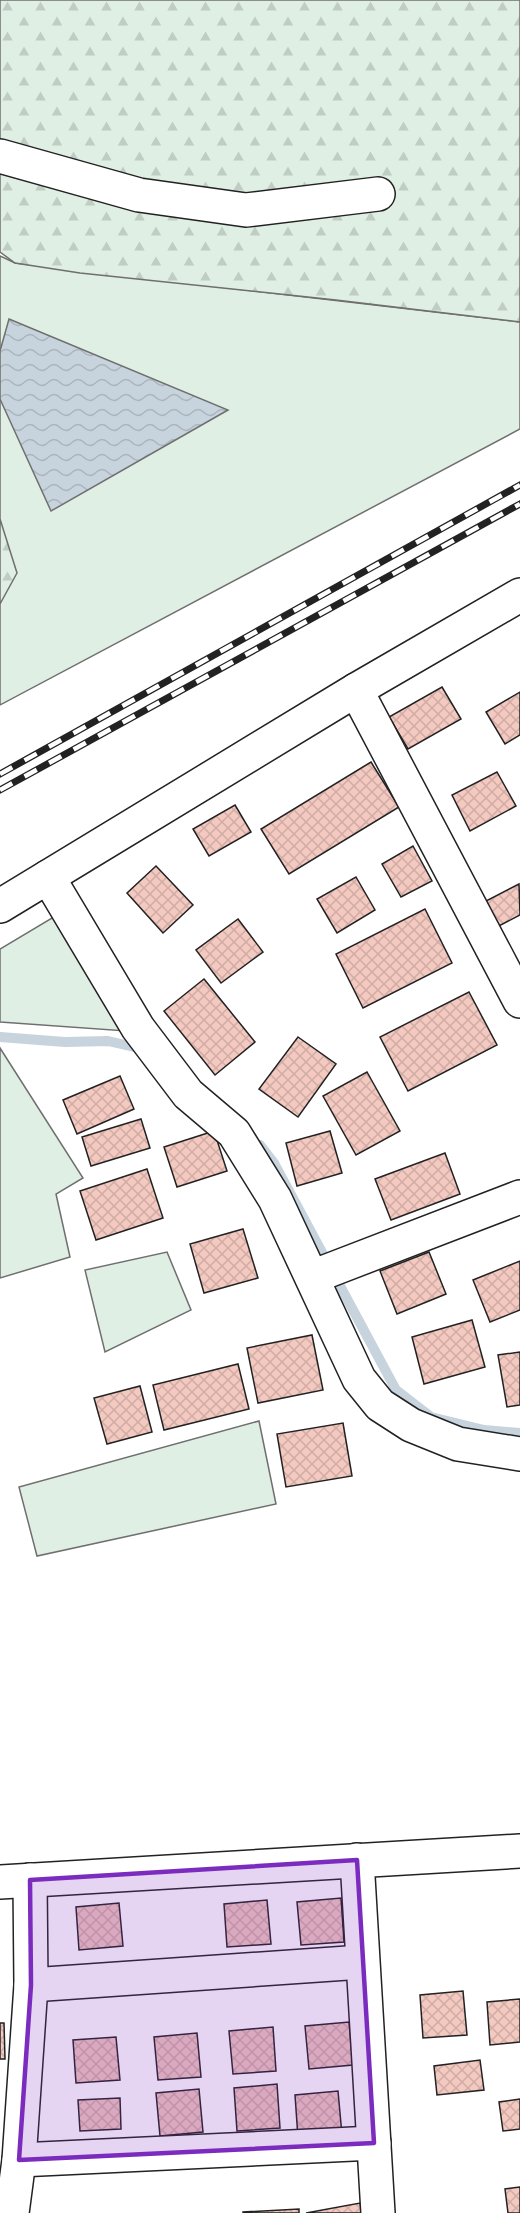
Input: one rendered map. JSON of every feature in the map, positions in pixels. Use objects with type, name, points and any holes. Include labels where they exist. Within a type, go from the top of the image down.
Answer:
[{"type":"street","points":[[0,156],[140,195],[246,210],[378,194]]},
{"type":"street","points":[[0,906],[356,690],[517,604]]},
{"type":"street","points":[[356,690],[508,950],[520,1001]]},
{"type":"street","points":[[48,877],[138,1028],[188,1094],[234,1133],[275,1199],[359,1379],[380,1405],[411,1425],[458,1444],[520,1454]]},
{"type":"street","points":[[312,1277],[520,1197]]},
{"type":"street","points":[[12,2213],[19,2160],[32,1984],[15,1881],[357,1860],[518,1860]]},
{"type":"street","points":[[357,1860],[378,2213]]},
{"type":"street","points":[[32,1984],[362,1962]]},
{"type":"street","points":[[19,2160],[374,2143]]},
{"type":"highlighted area","points":[[357,1860],[374,2143],[19,2160],[31,1985],[30,1880]]},
{"type":"green space","points":[[0,0],[520,0],[520,322],[80,273],[15,263],[0,252]]},
{"type":"green space","points":[[0,256],[15,263],[520,322],[520,429],[0,705]]},
{"type":"green space","points":[[0,519],[17,573],[0,604]]},
{"type":"green space","points":[[57,915],[126,1031],[0,1022],[0,949]]},
{"type":"green space","points":[[0,1048],[83,1178],[56,1194],[70,1257],[0,1278]]},
{"type":"green space","points":[[167,1252],[191,1310],[105,1352],[85,1270]]},
{"type":"green space","points":[[259,1421],[276,1504],[37,1556],[19,1487]]},
{"type":"water","points":[[9,319],[228,410],[51,511],[0,399],[0,351]]},
{"type":"building","points":[[442,687],[461,719],[408,749],[389,717]]},
{"type":"building","points":[[520,692],[520,735],[505,744],[486,712]]},
{"type":"building","points":[[371,762],[399,807],[289,874],[261,829]]},
{"type":"building","points":[[497,772],[516,806],[470,831],[452,795]]},
{"type":"building","points":[[235,805],[251,832],[209,856],[193,829]]},
{"type":"building","points":[[413,846],[432,881],[401,897],[382,864]]},
{"type":"building","points":[[156,866],[193,905],[163,933],[127,893]]},
{"type":"building","points":[[356,877],[375,910],[337,933],[317,899]]},
{"type":"building","points":[[519,884],[520,915],[497,927],[484,902]]},
{"type":"building","points":[[425,909],[452,963],[363,1008],[336,954]]},
{"type":"building","points":[[238,919],[263,952],[221,983],[196,950]]},
{"type":"building","points":[[204,979],[255,1042],[215,1075],[164,1011]]},
{"type":"building","points":[[469,992],[497,1045],[408,1091],[380,1037]]},
{"type":"building","points":[[298,1037],[336,1064],[298,1117],[259,1089]]},
{"type":"building","points":[[367,1072],[400,1131],[356,1155],[323,1096]]},
{"type":"building","points":[[120,1076],[134,1109],[77,1134],[63,1100]]},
{"type":"building","points":[[141,1119],[150,1148],[91,1166],[82,1137]]},
{"type":"building","points":[[214,1131],[227,1171],[177,1187],[164,1147]]},
{"type":"building","points":[[330,1131],[342,1173],[297,1186],[286,1143]]},
{"type":"building","points":[[445,1153],[460,1194],[391,1220],[375,1179]]},
{"type":"building","points":[[147,1169],[163,1218],[96,1240],[80,1191]]},
{"type":"building","points":[[243,1229],[258,1278],[204,1293],[190,1244]]},
{"type":"building","points":[[429,1252],[446,1294],[397,1314],[380,1271]]},
{"type":"building","points":[[520,1261],[520,1310],[490,1322],[473,1280]]},
{"type":"building","points":[[472,1320],[485,1367],[424,1384],[412,1337]]},
{"type":"building","points":[[312,1335],[323,1390],[258,1403],[247,1348]]},
{"type":"building","points":[[520,1352],[520,1405],[507,1407],[498,1355]]},
{"type":"building","points":[[238,1364],[249,1409],[164,1430],[153,1385]]},
{"type":"building","points":[[140,1386],[152,1432],[107,1444],[94,1398]]},
{"type":"building","points":[[343,1423],[352,1476],[286,1487],[277,1434]]},
{"type":"building","points":[[341,1898],[344,1942],[301,1945],[297,1902]]},
{"type":"building","points":[[267,1900],[271,1944],[227,1947],[224,1904]]},
{"type":"building","points":[[119,1903],[123,1946],[79,1950],[76,1907]]},
{"type":"building","points":[[463,1991],[467,2035],[423,2038],[420,1995]]},
{"type":"building","points":[[520,1999],[520,2042],[490,2045],[487,2002]]},
{"type":"building","points":[[349,2022],[353,2065],[309,2069],[305,2026]]},
{"type":"building","points":[[0,2023],[4,2023],[5,2059],[0,2059]]},
{"type":"building","points":[[273,2027],[276,2071],[233,2074],[229,2031]]},
{"type":"building","points":[[197,2033],[201,2077],[158,2080],[154,2037]]},
{"type":"building","points":[[116,2037],[120,2080],[76,2083],[73,2040]]},
{"type":"building","points":[[480,2060],[484,2090],[437,2095],[434,2066]]},
{"type":"building","points":[[277,2084],[280,2128],[237,2131],[234,2088]]},
{"type":"building","points":[[199,2089],[203,2132],[160,2136],[156,2093]]},
{"type":"building","points":[[338,2091],[342,2135],[298,2138],[295,2095]]},
{"type":"building","points":[[120,2098],[121,2129],[80,2131],[78,2100]]},
{"type":"building","points":[[520,2099],[520,2129],[503,2131],[499,2102]]},
{"type":"building","points":[[520,2187],[520,2213],[508,2213],[505,2189]]},
{"type":"building","points":[[360,2203],[362,2213],[306,2213]]},
{"type":"building","points":[[299,2209],[299,2213],[243,2213],[243,2212]]},
{"type":"waterway","points":[[0,1037],[65,1042],[108,1041],[143,1049]]},
{"type":"waterway","points":[[260,1145],[274,1163],[396,1390],[431,1417],[484,1430],[520,1433]]},
{"type":"railway","points":[[0,774],[520,485]]},
{"type":"railway","points":[[0,790],[520,504]]}]
